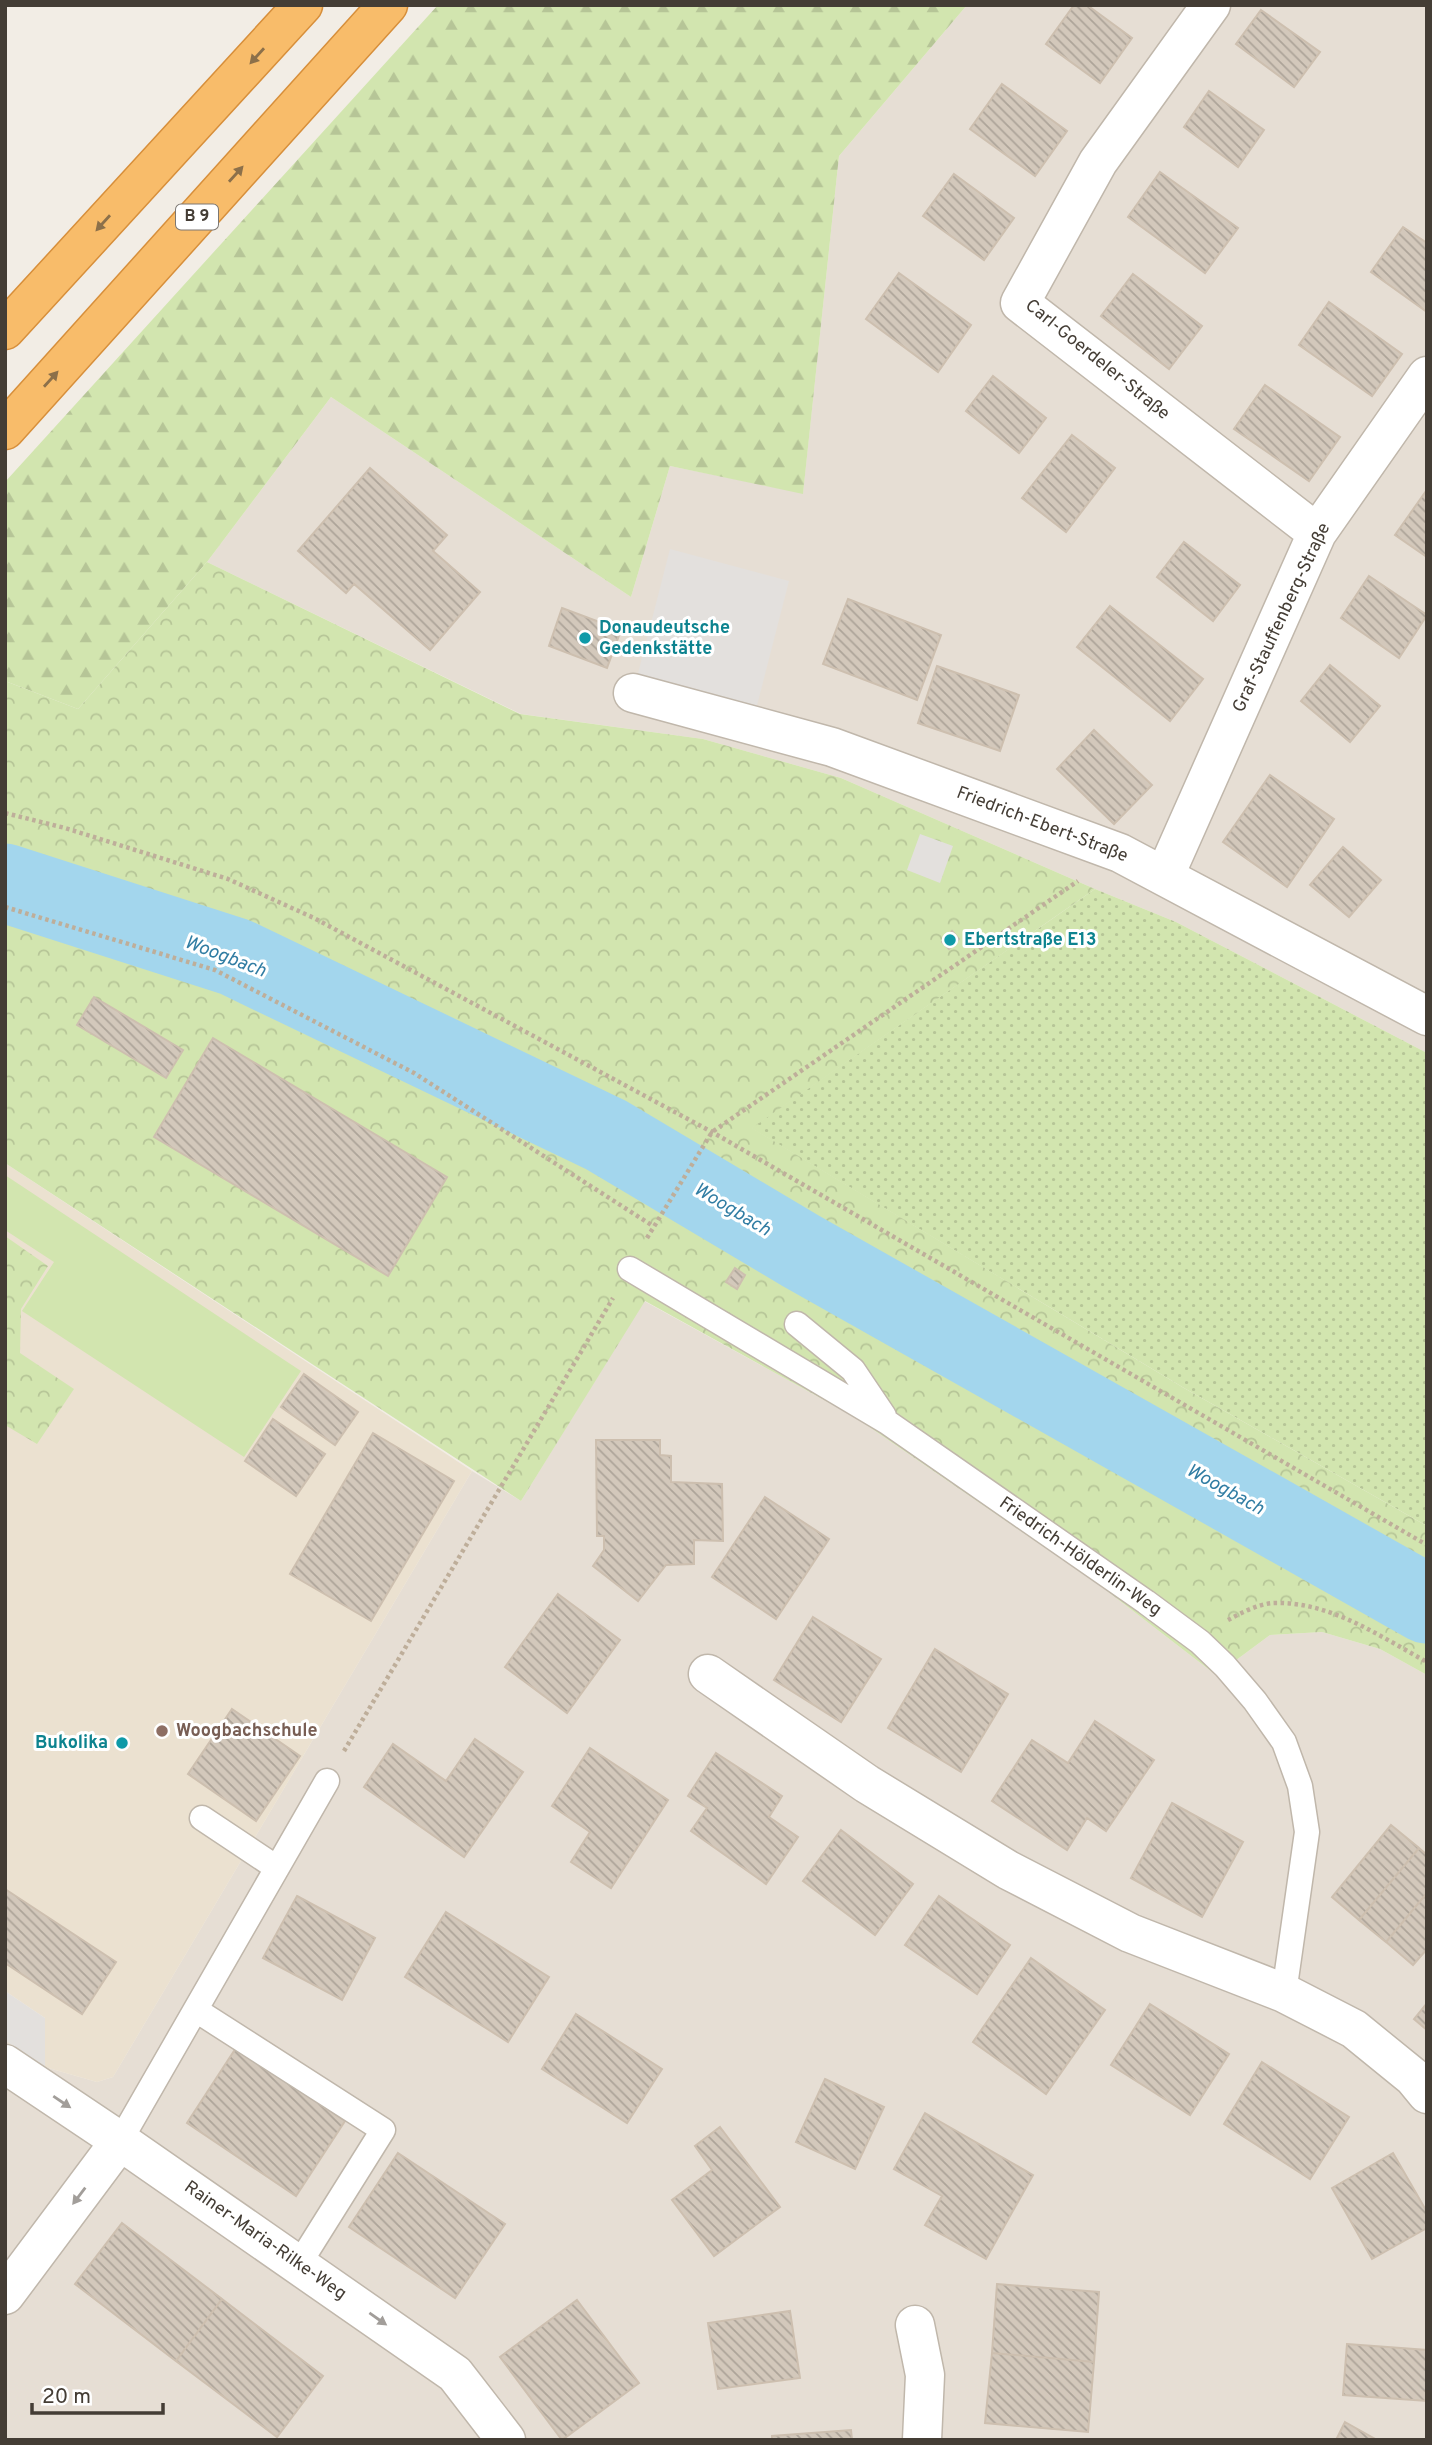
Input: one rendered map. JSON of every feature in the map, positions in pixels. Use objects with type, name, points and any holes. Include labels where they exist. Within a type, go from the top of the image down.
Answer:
[{"type":"highway","points":[[5,330],[303,5]]},
{"type":"highway","name":"B 9","points":[[5,430],[388,5]]},
{"type":"street","name":"Carl-Goerdeler-Straße","points":[[1211,5],[1098,162],[1020,303],[1317,533]]},
{"type":"street","name":"Graf-Stauffenberg-Straße","points":[[1165,875],[1317,533],[1427,376]]},
{"type":"street","name":"Friedrich-Ebert-Straße","points":[[632,693],[832,747],[1120,853],[1427,1016]]},
{"type":"street","points":[[708,1674],[867,1784],[1008,1870],[1130,1933],[1284,1993],[1354,2029],[1413,2077],[1427,2094]]},
{"type":"street","name":"Rainer-Maria-Rilke-Weg","points":[[5,2064],[455,2374],[506,2440]]},
{"type":"street","points":[[5,2295],[120,2141]]},
{"type":"street","points":[[915,2325],[925,2375],[922,2440]]},
{"type":"lane","name":"Friedrich-Hölderlin-Weg","points":[[630,1269],[887,1422],[1200,1642],[1255,1701],[1284,1742],[1300,1786],[1307,1832],[1284,1993]]},
{"type":"lane","points":[[797,1324],[853,1370],[887,1422]]},
{"type":"lane","points":[[120,2141],[327,1781]]},
{"type":"lane","points":[[202,1818],[277,1868]]},
{"type":"lane","points":[[196,2010],[383,2130],[299,2264]]},
{"type":"path","points":[[5,813],[65,828],[228,879],[314,918],[712,1132],[1427,1545]]},
{"type":"path","points":[[327,1781],[653,1226],[712,1132],[1120,853]]},
{"type":"path","points":[[5,907],[215,970],[414,1073],[653,1226]]},
{"type":"path","points":[[1200,1642],[1228,1620],[1271,1603],[1327,1611],[1376,1632],[1427,1662]]},
{"type":"shaded area","points":[[967,5],[1427,5],[1427,1053],[1176,922],[841,778],[703,739],[521,714],[207,562],[331,397],[631,597],[670,466],[803,493],[839,156]]},
{"type":"shaded area","points":[[670,549],[789,581],[752,725],[633,693]]},
{"type":"shaded area","points":[[920,834],[953,846],[940,883],[907,870]]},
{"type":"shaded area","name":"Woogbachschule","points":[[5,1163],[472,1471],[113,2077],[97,2082],[45,2067],[45,2018],[5,1991]]},
{"type":"shaded area","points":[[644,1301],[855,1417],[1102,1587],[1216,1675],[1270,1635],[1322,1632],[1380,1649],[1427,1675],[1427,2440],[5,2440],[5,1991],[45,2067],[97,2082],[113,2077],[472,1471],[521,1501]]},
{"type":"shaded area","points":[[5,1991],[45,2018],[45,2067],[5,2040]]},
{"type":"green space","points":[[438,5],[967,5],[839,156],[803,494],[670,466],[631,597],[331,397],[207,562],[78,709],[5,681],[5,482]]},
{"type":"green space","points":[[207,562],[520,714],[703,739],[841,778],[1095,889],[752,1128],[1184,1388],[1427,1526],[1427,1675],[1380,1649],[1322,1632],[1270,1635],[1216,1675],[1102,1587],[855,1417],[645,1301],[521,1501],[5,1163],[5,681],[78,709]]},
{"type":"green space","points":[[1095,889],[1176,922],[1427,1053],[1427,1526],[1184,1388],[751,1128]]},
{"type":"green space","points":[[5,1175],[301,1371],[244,1457],[22,1311],[54,1262],[5,1230]]},
{"type":"green space","points":[[5,1236],[48,1266],[21,1309],[20,1353],[74,1389],[37,1444],[5,1425]]},
{"type":"building","points":[[1074,5],[1087,5],[1132,38],[1100,83],[1046,44]]},
{"type":"building","points":[[1261,10],[1320,52],[1294,87],[1236,44]]},
{"type":"building","points":[[1002,84],[1067,131],[1035,176],[970,129]]},
{"type":"building","points":[[1209,91],[1264,130],[1238,167],[1184,127]]},
{"type":"building","points":[[1160,172],[1238,228],[1205,273],[1128,217]]},
{"type":"building","points":[[954,174],[1014,218],[984,260],[923,216]]},
{"type":"building","points":[[1403,227],[1427,243],[1427,312],[1371,272]]},
{"type":"building","points":[[899,273],[971,325],[938,372],[866,319]]},
{"type":"building","points":[[1133,274],[1202,326],[1169,369],[1101,316]]},
{"type":"building","points":[[1329,302],[1402,354],[1372,396],[1299,345]]},
{"type":"building","points":[[993,376],[1046,418],[1019,453],[966,411]]},
{"type":"building","points":[[1265,385],[1340,437],[1309,481],[1234,429]]},
{"type":"building","points":[[1072,435],[1115,468],[1066,532],[1022,498]]},
{"type":"building","points":[[370,468],[447,535],[433,551],[480,592],[430,650],[354,584],[346,593],[298,551]]},
{"type":"building","points":[[1427,492],[1427,557],[1395,535]]},
{"type":"building","points":[[1184,542],[1240,585],[1213,621],[1157,577]]},
{"type":"building","points":[[1369,576],[1427,615],[1399,658],[1341,618]]},
{"type":"building","points":[[848,599],[941,635],[917,700],[823,664]]},
{"type":"building","points":[[1110,606],[1203,679],[1170,721],[1077,647]]},
{"type":"building","name":"Donaudeutsche Gedenkstätte","points":[[562,608],[621,630],[607,668],[549,646]]},
{"type":"building","points":[[1330,665],[1380,706],[1350,742],[1301,701]]},
{"type":"building","points":[[937,666],[1019,695],[1000,751],[918,723]]},
{"type":"building","points":[[1094,730],[1152,785],[1114,824],[1057,769]]},
{"type":"building","points":[[1270,775],[1334,819],[1287,887],[1223,842]]},
{"type":"building","points":[[1343,847],[1381,880],[1349,917],[1310,885]]},
{"type":"building","name":"Ebertstraße E13","points":[[952,931],[959,939],[949,949],[942,942]]},
{"type":"building","points":[[94,997],[183,1050],[166,1078],[77,1025]]},
{"type":"building","points":[[213,1038],[447,1177],[388,1276],[154,1137]]},
{"type":"building","points":[[735,1268],[745,1275],[737,1289],[726,1282]]},
{"type":"building","points":[[304,1374],[358,1412],[335,1445],[281,1407]]},
{"type":"building","points":[[273,1419],[325,1454],[296,1496],[245,1461]]},
{"type":"building","points":[[373,1433],[454,1481],[371,1621],[290,1574]]},
{"type":"building","points":[[596,1440],[660,1440],[660,1455],[671,1456],[671,1482],[722,1484],[723,1541],[694,1540],[694,1564],[666,1565],[638,1601],[593,1566],[604,1550],[604,1536],[597,1536]]},
{"type":"building","points":[[765,1497],[829,1539],[776,1619],[712,1577]]},
{"type":"building","points":[[558,1594],[620,1640],[567,1713],[505,1667]]},
{"type":"building","points":[[813,1617],[881,1659],[841,1722],[774,1680]]},
{"type":"building","points":[[935,1649],[1008,1694],[961,1772],[888,1728]]},
{"type":"building","points":[[232,1709],[300,1756],[256,1821],[188,1774]]},
{"type":"building","points":[[1095,1721],[1154,1760],[1106,1831],[1087,1818],[1067,1850],[992,1801],[1032,1740],[1068,1763]]},
{"type":"building","points":[[475,1739],[523,1772],[464,1857],[364,1787],[393,1744],[446,1781]]},
{"type":"building","points":[[590,1748],[668,1800],[611,1888],[571,1862],[590,1832],[552,1806]]},
{"type":"building","points":[[716,1753],[782,1796],[769,1817],[798,1837],[766,1884],[691,1831],[707,1808],[688,1796]]},
{"type":"building","points":[[1172,1803],[1243,1842],[1202,1917],[1131,1878]]},
{"type":"building","points":[[1391,1825],[1419,1848],[1359,1920],[1332,1897]]},
{"type":"building","points":[[841,1830],[913,1884],[875,1935],[803,1881]]},
{"type":"building","points":[[1419,1848],[1427,1855],[1427,1893],[1386,1942],[1359,1920]]},
{"type":"building","points":[[5,1889],[116,1962],[82,2014],[5,1963]]},
{"type":"building","points":[[1427,1893],[1427,1949],[1413,1965],[1386,1942]]},
{"type":"building","points":[[297,1896],[375,1938],[342,2000],[263,1958]]},
{"type":"building","points":[[939,1896],[1010,1945],[977,1994],[905,1945]]},
{"type":"building","points":[[446,1912],[549,1977],[508,2042],[405,1977]]},
{"type":"building","points":[[1031,1958],[1105,2010],[1046,2094],[973,2042]]},
{"type":"building","points":[[1427,2003],[1427,2030],[1414,2019]]},
{"type":"building","points":[[1150,2004],[1229,2054],[1190,2115],[1111,2065]]},
{"type":"building","points":[[576,2014],[662,2069],[627,2123],[542,2069]]},
{"type":"building","points":[[236,2048],[345,2121],[296,2196],[187,2123]]},
{"type":"building","points":[[1262,2062],[1349,2117],[1310,2179],[1224,2124]]},
{"type":"building","points":[[825,2079],[884,2107],[855,2169],[796,2142]]},
{"type":"building","points":[[925,2113],[1033,2175],[986,2259],[925,2225],[942,2196],[894,2169]]},
{"type":"building","points":[[720,2127],[780,2207],[714,2256],[672,2200],[712,2170],[695,2146]]},
{"type":"building","points":[[398,2153],[505,2224],[455,2298],[349,2227]]},
{"type":"building","points":[[1393,2153],[1427,2212],[1427,2228],[1372,2259],[1332,2188]]},
{"type":"building","points":[[122,2223],[222,2299],[176,2361],[75,2284]]},
{"type":"building","points":[[997,2284],[1099,2292],[1094,2362],[992,2353]]},
{"type":"building","points":[[222,2299],[323,2376],[277,2437],[176,2361]]},
{"type":"building","points":[[577,2300],[639,2383],[562,2440],[500,2357]]},
{"type":"building","points":[[790,2311],[800,2378],[718,2389],[708,2323]]},
{"type":"building","points":[[1347,2344],[1427,2350],[1427,2401],[1343,2395]]},
{"type":"building","points":[[992,2353],[1094,2362],[1088,2432],[985,2423]]},
{"type":"building","points":[[1345,2422],[1377,2440],[1336,2440]]},
{"type":"building","points":[[851,2430],[852,2440],[772,2440],[772,2436]]},
{"type":"waterway","name":"Woogbach","points":[[5,883],[235,957],[606,1135],[801,1251],[1427,1604]]},
{"type":"waterway","points":[[771,1265],[801,1251]]},
{"type":"place","name":"Donaudeutsche Gedenkstätte","points":[[585,638]]},
{"type":"place","name":"Ebertstraße E13","points":[[950,940]]},
{"type":"place","name":"Woogbachschule","points":[[162,1731]]},
{"type":"place","name":"Bukolika","points":[[122,1743]]}]
